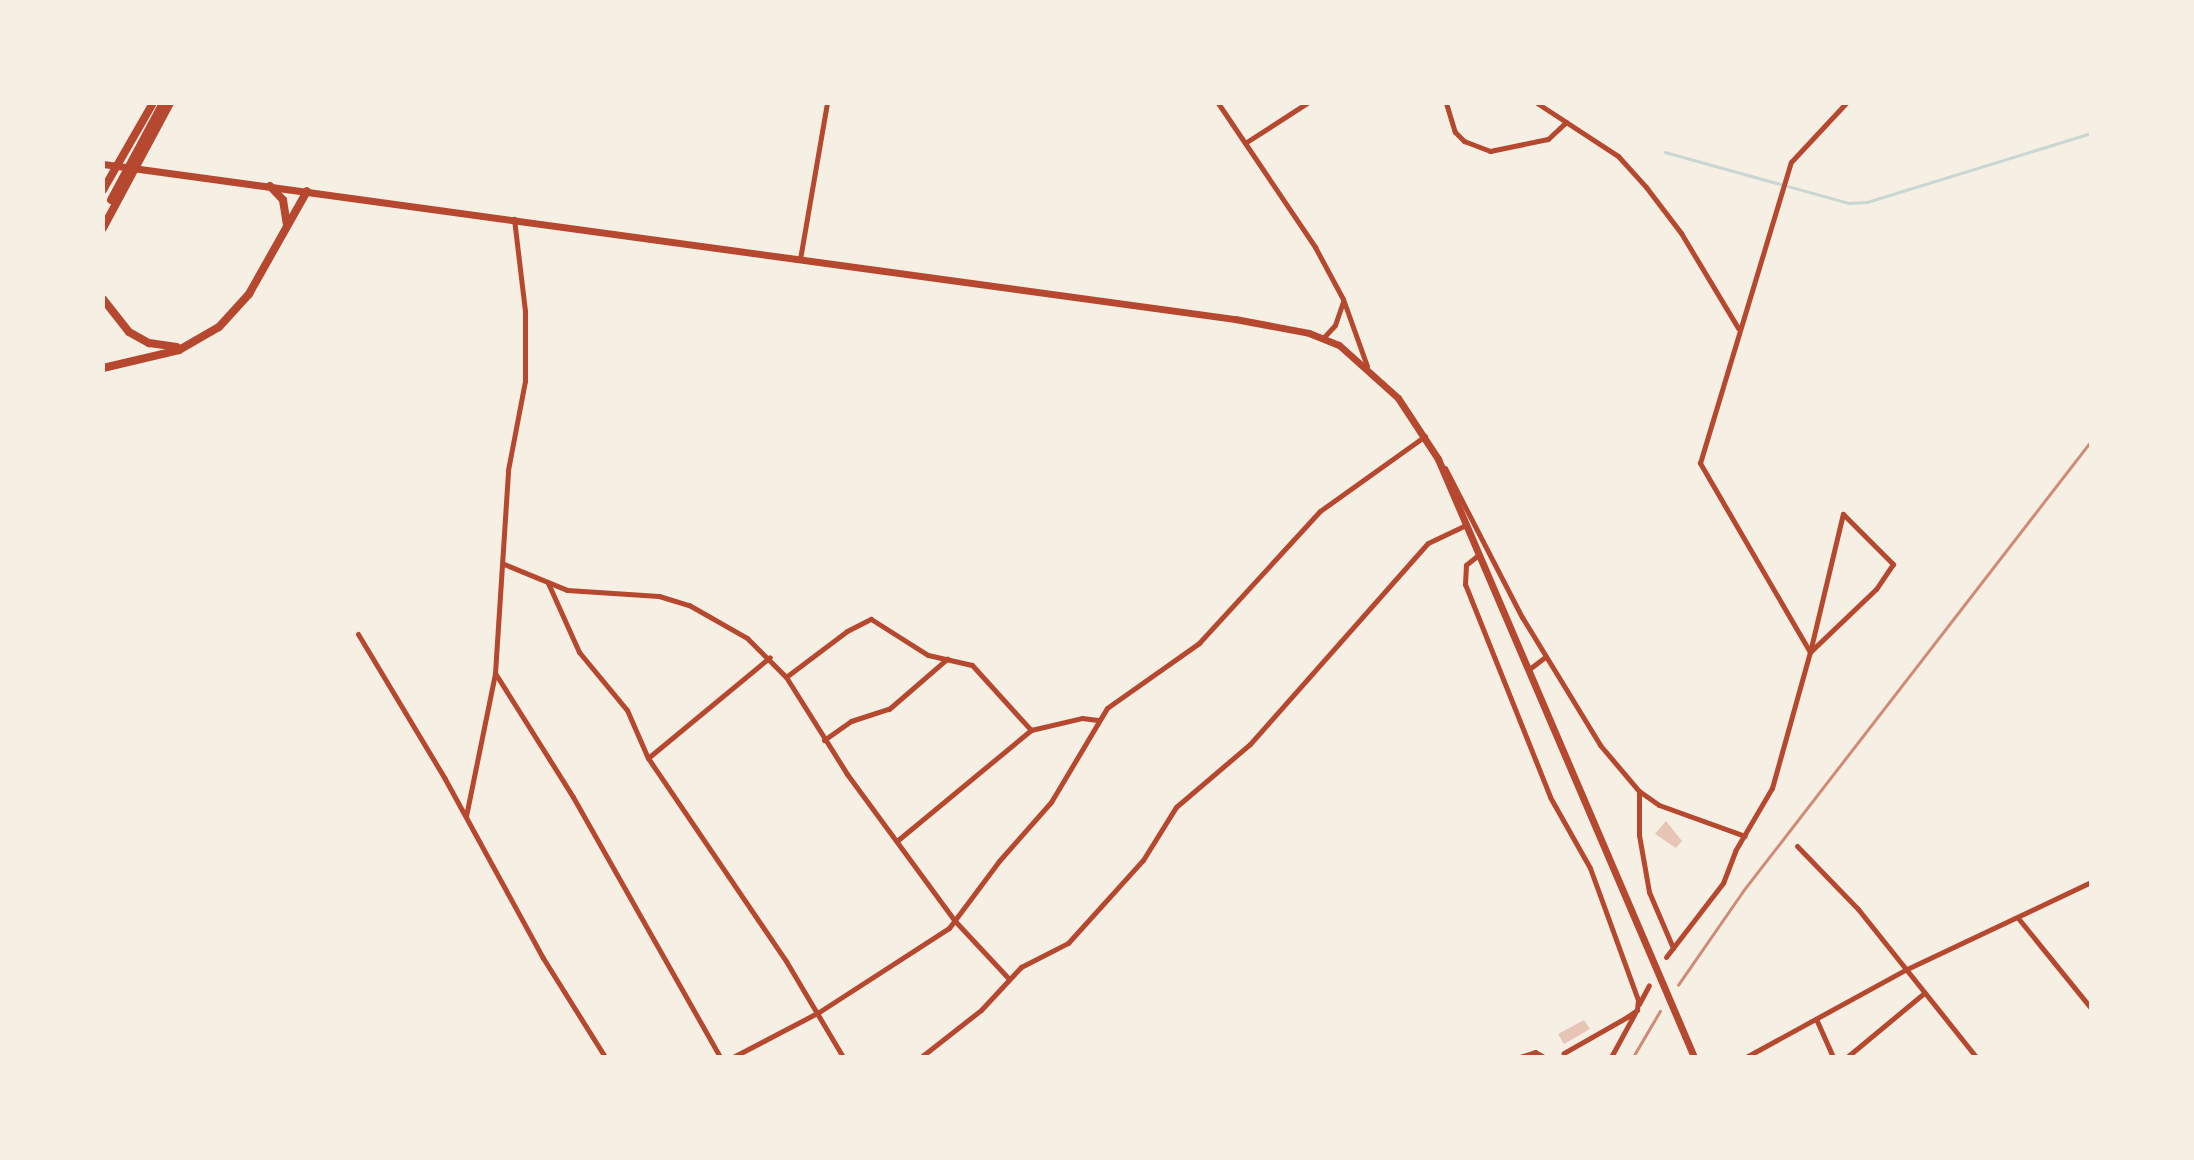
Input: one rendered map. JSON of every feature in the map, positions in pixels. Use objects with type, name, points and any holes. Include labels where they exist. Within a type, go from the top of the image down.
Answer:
[{"type":"main road","points":[[103,190],[153,103]]},
{"type":"main road","points":[[103,215],[163,103]]},
{"type":"main road","points":[[103,228],[170,103]]},
{"type":"main road","points":[[103,164],[1236,318],[1324,337],[1367,366],[1426,435],[1563,759],[1694,1057]]},
{"type":"main road","points":[[270,186],[283,200],[287,226]]},
{"type":"main road","points":[[103,368],[179,350],[200,340],[242,303],[307,191]]},
{"type":"main road","points":[[103,299],[129,332],[149,343],[169,348],[200,340]]},
{"type":"street","points":[[800,259],[827,103]]},
{"type":"street","points":[[1217,103],[1311,240],[1343,299],[1367,366]]},
{"type":"street","points":[[1245,143],[1307,103]]},
{"type":"street","points":[[1446,103],[1454,132],[1464,141],[1490,151],[1548,139],[1566,122]]},
{"type":"street","points":[[1537,103],[1618,156],[1646,187],[1681,233],[1738,328]]},
{"type":"street","points":[[1810,652],[1700,463],[1738,328],[1791,162],[1846,103]]},
{"type":"street","points":[[466,816],[495,673],[508,470],[525,381],[525,311],[514,219]]},
{"type":"street","points":[[1324,337],[1341,313],[1343,299]]},
{"type":"street","points":[[733,1057],[819,1012],[926,946],[955,921],[1051,802],[1098,720],[1118,698],[1152,680],[1199,643],[1320,511],[1381,463],[1426,435]]},
{"type":"street","points":[[1438,459],[1461,493],[1545,657],[1600,745],[1639,791],[1659,805],[1745,836]]},
{"type":"street","points":[[1666,957],[1723,883],[1772,788],[1810,652],[1843,514],[1894,564],[1876,589],[1810,652]]},
{"type":"street","points":[[921,1057],[981,1010],[1021,967],[1068,943],[1143,860],[1176,807],[1250,744],[1428,543],[1467,529]]},
{"type":"street","points":[[1478,556],[1466,565],[1465,584],[1550,797],[1590,869],[1635,986],[1636,1010]]},
{"type":"street","points":[[504,564],[548,583],[595,594],[659,596],[689,605],[721,620],[770,657],[786,677],[824,740],[955,921],[1009,979]]},
{"type":"street","points":[[548,583],[579,652],[627,710],[648,758],[819,1012],[843,1057]]},
{"type":"street","points":[[786,677],[847,631],[871,619],[928,655],[972,664],[1031,730]]},
{"type":"street","points":[[358,634],[466,816],[543,958],[605,1057]]},
{"type":"street","points":[[648,758],[770,657]]},
{"type":"street","points":[[1526,671],[1545,657]]},
{"type":"street","points":[[824,740],[851,721],[889,709],[947,659]]},
{"type":"street","points":[[495,673],[573,797],[720,1057]]},
{"type":"street","points":[[898,840],[1031,730],[1082,718],[1098,720]]},
{"type":"street","points":[[1639,791],[1639,835],[1648,892],[1673,948]]},
{"type":"street","points":[[1797,846],[1858,909],[1976,1057]]},
{"type":"street","points":[[1752,1056],[1907,969],[2091,882]]},
{"type":"street","points":[[2018,918],[2091,1008]]},
{"type":"street","points":[[1611,1057],[1649,985]]},
{"type":"street","points":[[1847,1057],[1924,993]]},
{"type":"street","points":[[1564,1053],[1636,1010]]},
{"type":"street","points":[[1817,1021],[1833,1057]]},
{"type":"street","points":[[1520,1057],[1535,1052],[1544,1057]]},
{"type":"building","points":[[1666,821],[1682,841],[1676,848],[1655,834]]},
{"type":"building","points":[[1584,1020],[1590,1029],[1564,1044],[1558,1034]]},
{"type":"waterway","points":[[1665,152],[1849,203],[1867,202],[2091,133]]},
{"type":"railway","points":[[1678,985],[1743,891],[2091,441]]},
{"type":"railway","points":[[1633,1057],[1660,1011]]}]
